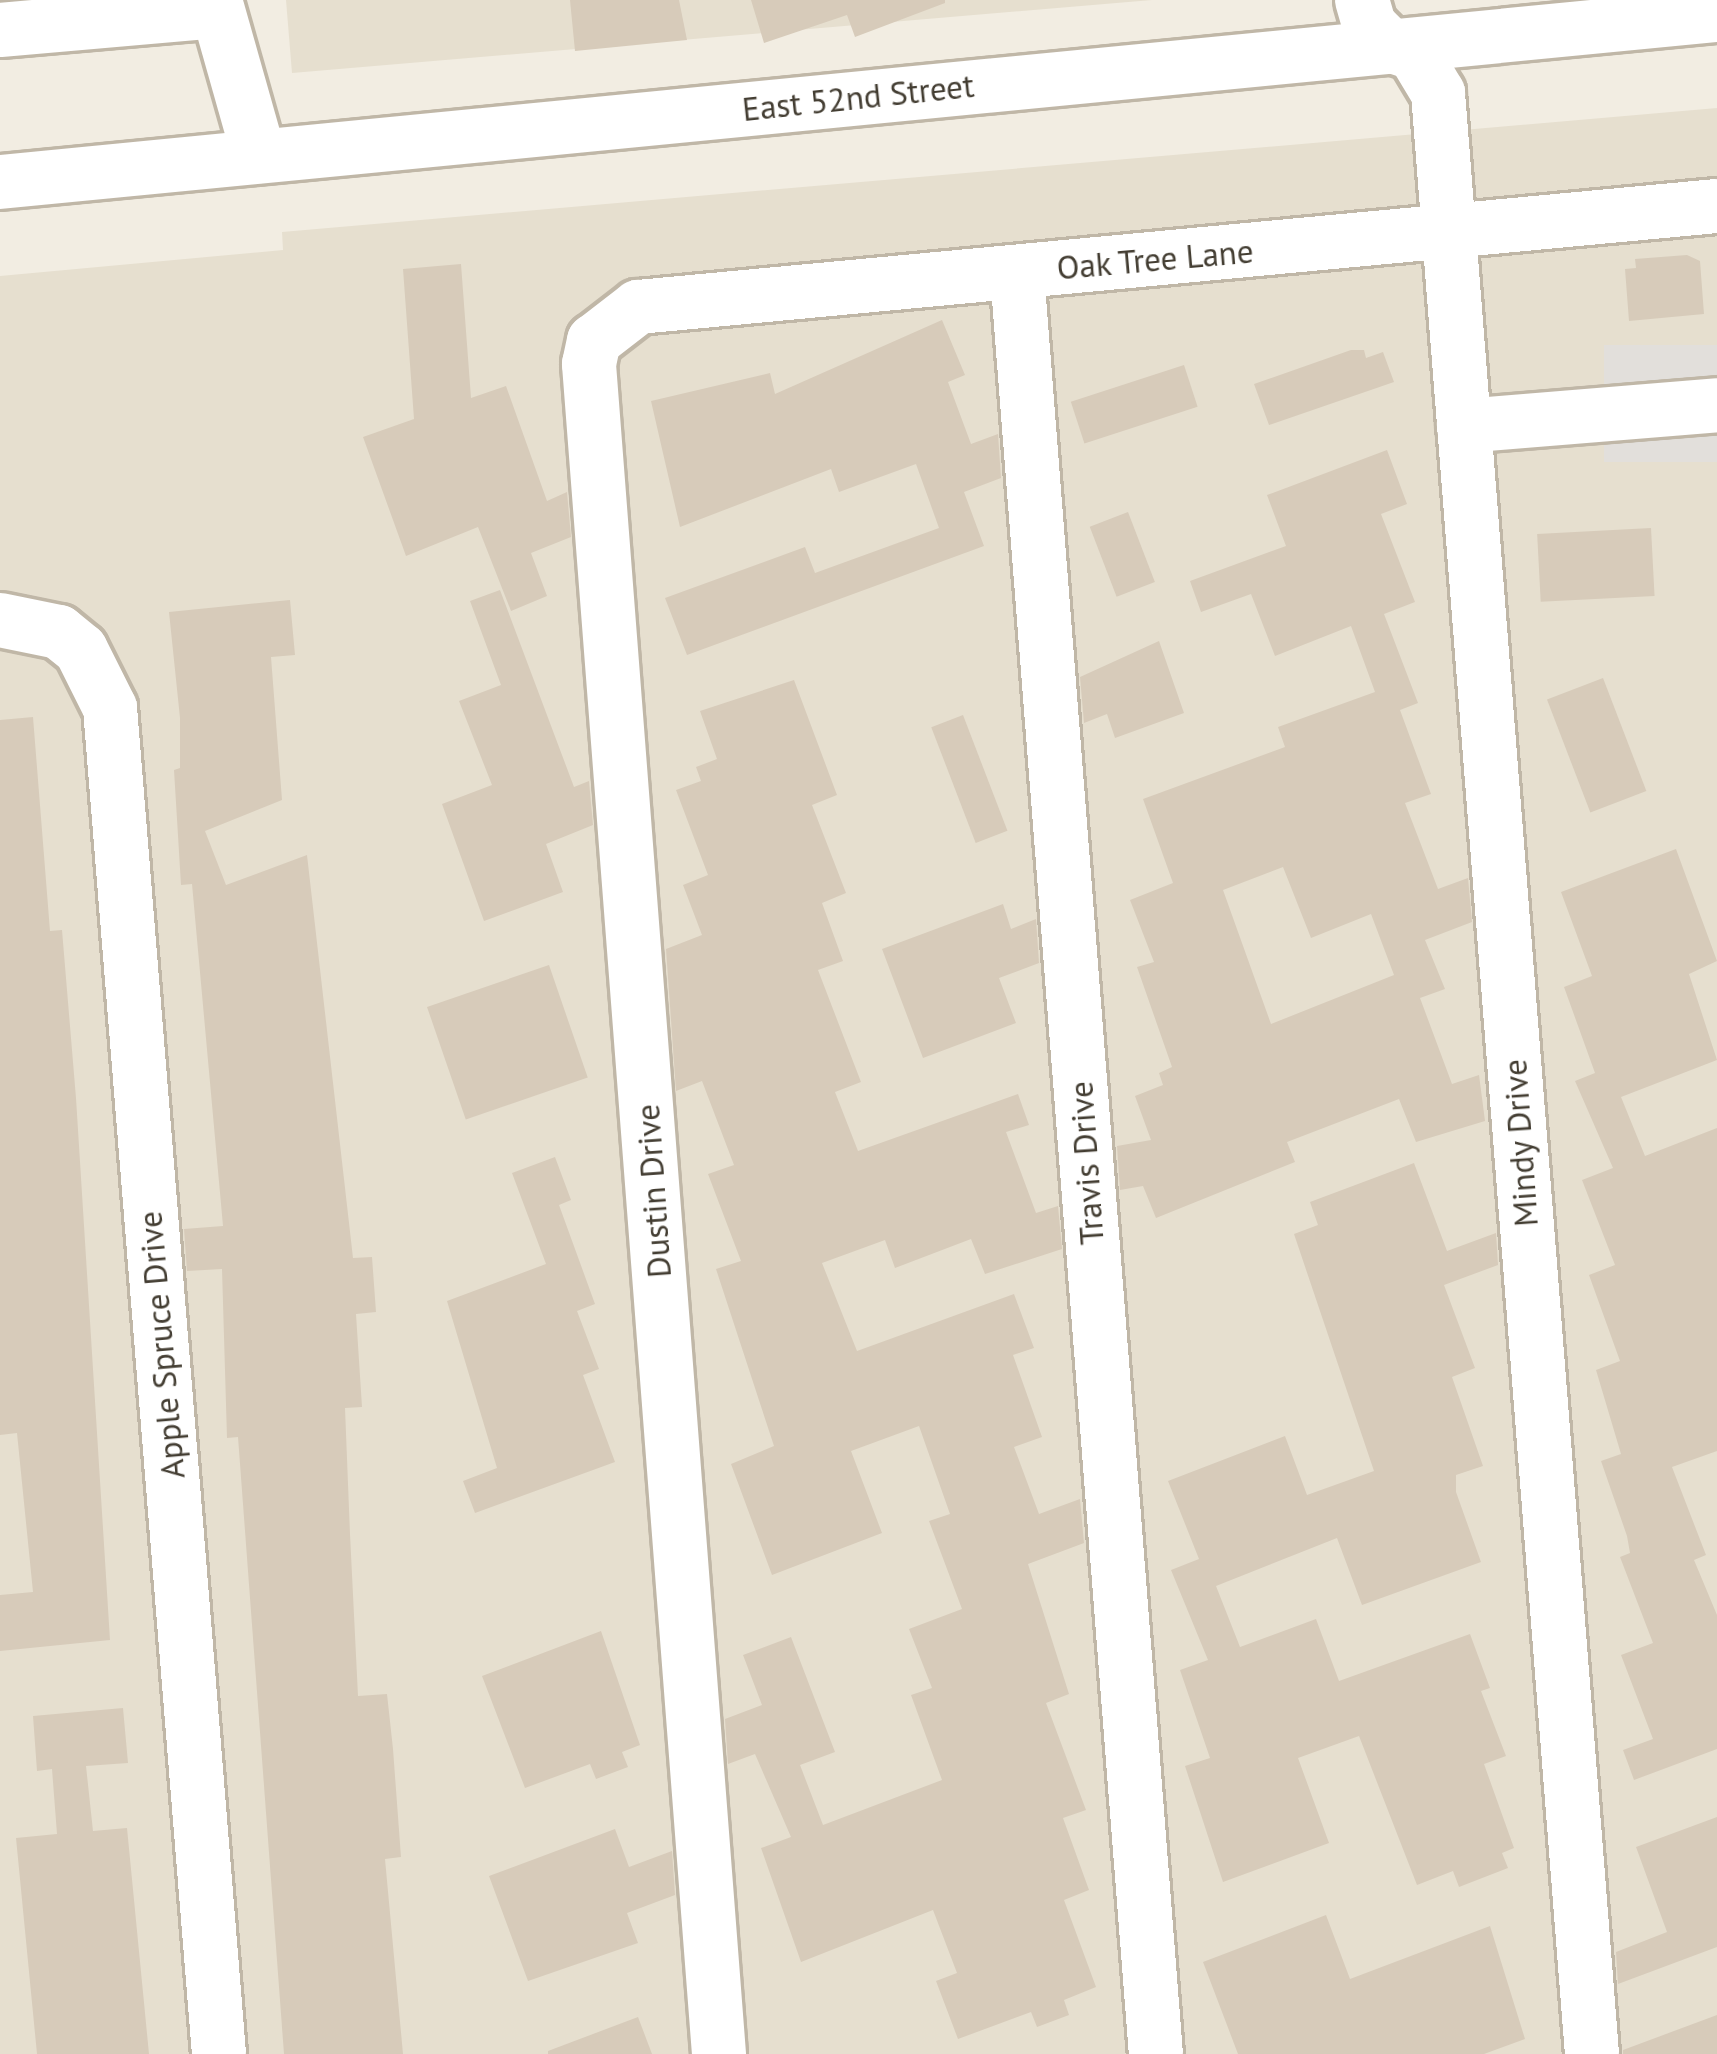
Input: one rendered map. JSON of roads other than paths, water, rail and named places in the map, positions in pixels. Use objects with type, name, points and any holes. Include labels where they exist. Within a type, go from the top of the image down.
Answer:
[{"type":"street","points":[[0,30],[216,5],[260,156]]},
{"type":"street","name":"East 52nd Street","points":[[0,182],[260,156],[1376,22],[1717,15]]},
{"type":"street","name":"Mindy Drive","points":[[1376,22],[1414,53],[1435,80],[1592,2054]]},
{"type":"street","name":"Oak Tree Lane","points":[[602,332],[638,308],[1717,206]]},
{"type":"street","name":"Travis Drive","points":[[1016,272],[1156,2054]]},
{"type":"street","name":"Dustin Drive","points":[[602,332],[589,364],[719,2054]]},
{"type":"street","points":[[1464,426],[1717,405]]},
{"type":"street","name":"Apple Spruce Drive","points":[[0,620],[59,632],[95,668],[110,708],[218,2054]]}]
